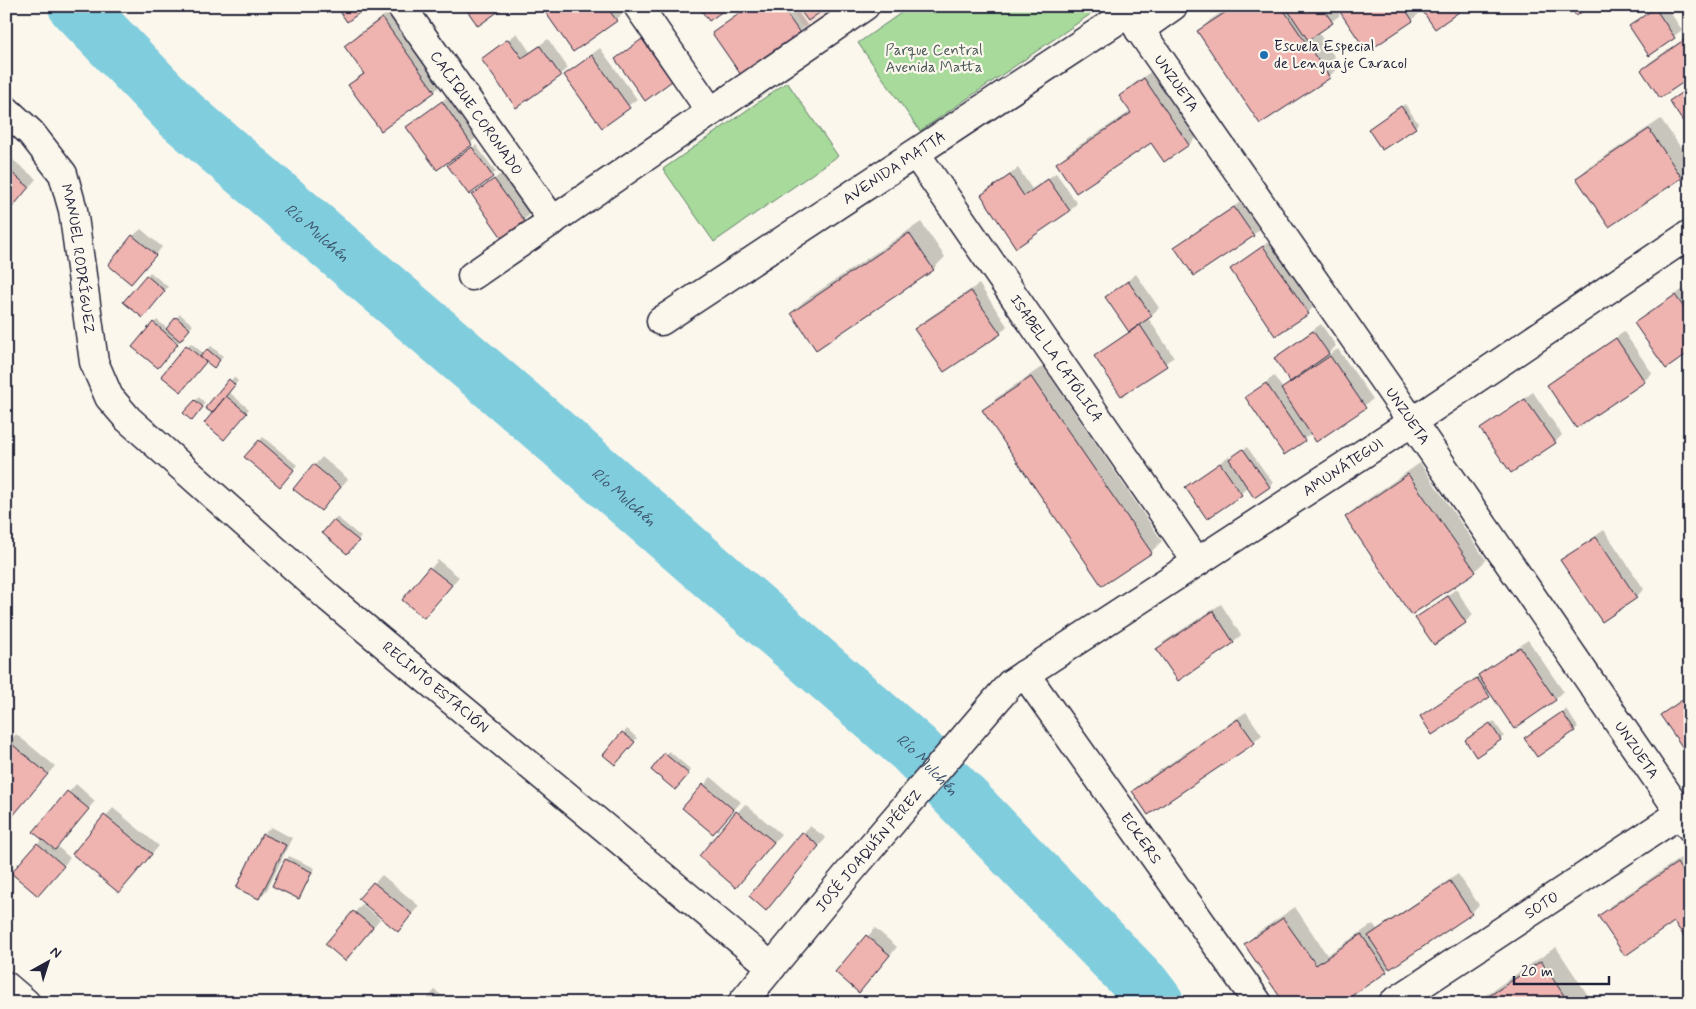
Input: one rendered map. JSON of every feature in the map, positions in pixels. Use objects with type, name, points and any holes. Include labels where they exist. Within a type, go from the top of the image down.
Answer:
[{"type":"street","name":"CACIQUE CORONADO","points":[[401,6],[553,221]]},
{"type":"street","points":[[638,6],[711,112]]},
{"type":"street","points":[[472,276],[865,6]]},
{"type":"street","name":"AVENIDA MATTA","points":[[660,321],[1130,16],[1173,6]]},
{"type":"street","name":"UNZUETA","points":[[1130,16],[1687,816]]},
{"type":"street","name":"MANUEL RODRÍGUEZ","points":[[6,110],[31,134],[63,174],[72,210],[94,362],[109,397]]},
{"type":"street","name":"ISABEL LA CATÓLICA","points":[[916,154],[1197,562]]},
{"type":"street","name":"AMUNÁTEGUI","points":[[995,699],[1010,684],[1412,422],[1690,234]]},
{"type":"street","name":"RECINTO ESTACIÓN","points":[[109,397],[128,419],[329,598],[772,967]]},
{"type":"street","name":"ECKERS","points":[[1025,674],[1258,1003]]},
{"type":"street","name":"JOSÉ JOAQUÍN PÉREZ","points":[[742,1003],[995,699]]},
{"type":"street","name":"SOTO","points":[[1393,1003],[1687,816]]},
{"type":"street","points":[[6,986],[26,1003]]},
{"type":"shaded area","points":[[788,6],[846,6],[807,34]]},
{"type":"green space","name":"Parque Central Avenida Matta","points":[[911,6],[1101,7],[920,131],[858,43]]},
{"type":"green space","points":[[787,82],[838,156],[714,242],[663,169]]},
{"type":"building","points":[[336,6],[369,6],[347,22]]},
{"type":"building","points":[[464,6],[506,6],[478,26]]},
{"type":"building","points":[[541,6],[606,6],[617,21],[573,52]]},
{"type":"building","points":[[698,6],[730,6],[709,21]]},
{"type":"building","points":[[750,6],[781,6],[800,33],[741,75],[712,33]]},
{"type":"building","points":[[797,6],[829,6],[808,21]]},
{"type":"building","name":"Escuela Especial de Lenguaje Caracol","points":[[1235,6],[1281,6],[1330,78],[1260,124],[1197,31]]},
{"type":"building","points":[[1285,6],[1321,6],[1333,23],[1308,40]]},
{"type":"building","points":[[1336,6],[1403,6],[1413,21],[1367,52]]},
{"type":"building","points":[[1419,6],[1455,6],[1459,12],[1435,29]]},
{"type":"building","points":[[1570,6],[1590,6],[1576,16]]},
{"type":"building","points":[[1655,8],[1675,38],[1649,56],[1629,26]]},
{"type":"building","points":[[382,18],[435,92],[381,131],[348,85],[364,74],[344,46]]},
{"type":"building","points":[[1688,37],[1690,78],[1660,98],[1641,70]]},
{"type":"building","points":[[508,39],[522,58],[540,46],[561,76],[516,108],[481,59]]},
{"type":"building","points":[[642,39],[672,81],[645,101],[615,59]]},
{"type":"building","points":[[592,55],[630,108],[602,128],[564,75]]},
{"type":"building","points":[[1144,78],[1189,145],[1164,162],[1151,143],[1076,193],[1056,163],[1131,113],[1119,96]]},
{"type":"building","points":[[1690,87],[1690,132],[1669,101]]},
{"type":"building","points":[[442,101],[472,145],[437,170],[406,127]]},
{"type":"building","points":[[1401,106],[1416,128],[1382,150],[1368,129]]},
{"type":"building","points":[[1649,129],[1682,178],[1609,227],[1576,178]]},
{"type":"building","points":[[472,147],[493,177],[469,195],[447,165]]},
{"type":"building","points":[[6,168],[29,187],[6,215]]},
{"type":"building","points":[[1010,175],[1024,196],[1048,179],[1070,211],[1016,248],[981,195]]},
{"type":"building","points":[[494,179],[525,222],[502,238],[472,195]]},
{"type":"building","points":[[1234,207],[1254,236],[1194,276],[1174,247]]},
{"type":"building","points":[[909,233],[934,270],[816,350],[791,313]]},
{"type":"building","points":[[132,235],[156,255],[131,284],[108,265]]},
{"type":"building","points":[[1263,246],[1309,314],[1275,336],[1230,269]]},
{"type":"building","points":[[146,275],[165,291],[143,318],[123,302]]},
{"type":"building","points":[[1128,281],[1152,316],[1129,332],[1105,297]]},
{"type":"building","points":[[971,291],[1001,334],[944,372],[914,329]]},
{"type":"building","points":[[1675,295],[1690,316],[1690,352],[1666,369],[1634,323]]},
{"type":"building","points":[[176,317],[190,329],[180,341],[166,329]]},
{"type":"building","points":[[153,322],[178,344],[158,368],[132,347]]},
{"type":"building","points":[[1140,325],[1167,366],[1121,396],[1094,356]]},
{"type":"building","points":[[1313,331],[1329,354],[1290,382],[1274,358]]},
{"type":"building","points":[[1616,338],[1645,382],[1576,428],[1547,385]]},
{"type":"building","points":[[186,345],[206,362],[181,392],[161,376]]},
{"type":"building","points":[[207,349],[220,360],[214,368],[200,357]]},
{"type":"building","points":[[1330,356],[1366,408],[1316,442],[1281,389]]},
{"type":"building","points":[[1031,377],[1152,553],[1102,586],[982,410]]},
{"type":"building","points":[[229,379],[235,385],[212,413],[205,408]]},
{"type":"building","points":[[1266,383],[1305,441],[1284,455],[1245,397]]},
{"type":"building","points":[[226,396],[247,413],[224,440],[204,423]]},
{"type":"building","points":[[1525,399],[1556,443],[1511,473],[1480,429]]},
{"type":"building","points":[[195,400],[203,407],[192,421],[183,413]]},
{"type":"building","points":[[259,440],[294,470],[280,487],[244,457]]},
{"type":"building","points":[[1243,449],[1270,487],[1254,498],[1229,459]]},
{"type":"building","points":[[1220,463],[1242,495],[1207,519],[1185,487]]},
{"type":"building","points":[[313,464],[341,487],[321,511],[293,489]]},
{"type":"building","points":[[1408,474],[1476,572],[1411,615],[1345,517]]},
{"type":"building","points":[[333,520],[359,541],[347,554],[322,533]]},
{"type":"building","points":[[1596,537],[1637,598],[1602,622],[1560,560]]},
{"type":"building","points":[[429,567],[452,585],[424,618],[402,600]]},
{"type":"building","points":[[1448,596],[1466,623],[1434,645],[1415,618]]},
{"type":"building","points":[[1213,611],[1234,643],[1178,681],[1156,649]]},
{"type":"building","points":[[1520,647],[1556,700],[1514,729],[1478,675]]},
{"type":"building","points":[[1477,678],[1490,697],[1432,735],[1420,716]]},
{"type":"building","points":[[1690,695],[1690,758],[1660,715]]},
{"type":"building","points":[[1562,712],[1575,731],[1537,757],[1524,738]]},
{"type":"building","points":[[1238,719],[1255,743],[1148,815],[1132,791]]},
{"type":"building","points":[[1490,723],[1501,740],[1476,757],[1465,740]]},
{"type":"building","points":[[622,732],[635,742],[615,765],[603,755]]},
{"type":"building","points":[[8,741],[48,774],[6,824],[6,742]]},
{"type":"building","points":[[664,753],[689,774],[675,790],[651,770]]},
{"type":"building","points":[[703,784],[734,810],[713,834],[682,808]]},
{"type":"building","points":[[67,791],[89,809],[55,850],[33,832]]},
{"type":"building","points":[[736,811],[774,842],[736,888],[699,856]]},
{"type":"building","points":[[104,815],[152,854],[119,893],[72,854]]},
{"type":"building","points":[[802,832],[819,846],[766,911],[749,896]]},
{"type":"building","points":[[262,834],[286,845],[259,899],[236,888]]},
{"type":"building","points":[[37,843],[64,866],[38,896],[11,873]]},
{"type":"building","points":[[285,859],[312,872],[299,899],[272,886]]},
{"type":"building","points":[[1677,863],[1690,883],[1690,936],[1686,939],[1674,922],[1625,956],[1598,916]]},
{"type":"building","points":[[1450,881],[1472,914],[1390,969],[1368,936]]},
{"type":"building","points":[[373,882],[412,914],[398,932],[358,899]]},
{"type":"building","points":[[353,911],[373,927],[345,961],[325,944]]},
{"type":"building","points":[[1283,918],[1316,965],[1361,934],[1387,972],[1341,1003],[1284,1003],[1244,944]]},
{"type":"building","points":[[866,935],[890,955],[859,993],[835,972]]},
{"type":"building","points":[[1541,961],[1569,1003],[1479,1003]]},
{"type":"waterway","name":"Río Mulchén","points":[[76,6],[180,114],[561,441],[914,749],[1143,986],[1156,1003]]},
{"type":"place","name":"Escuela Especial de Lenguaje Caracol","points":[[1264,55]]}]
